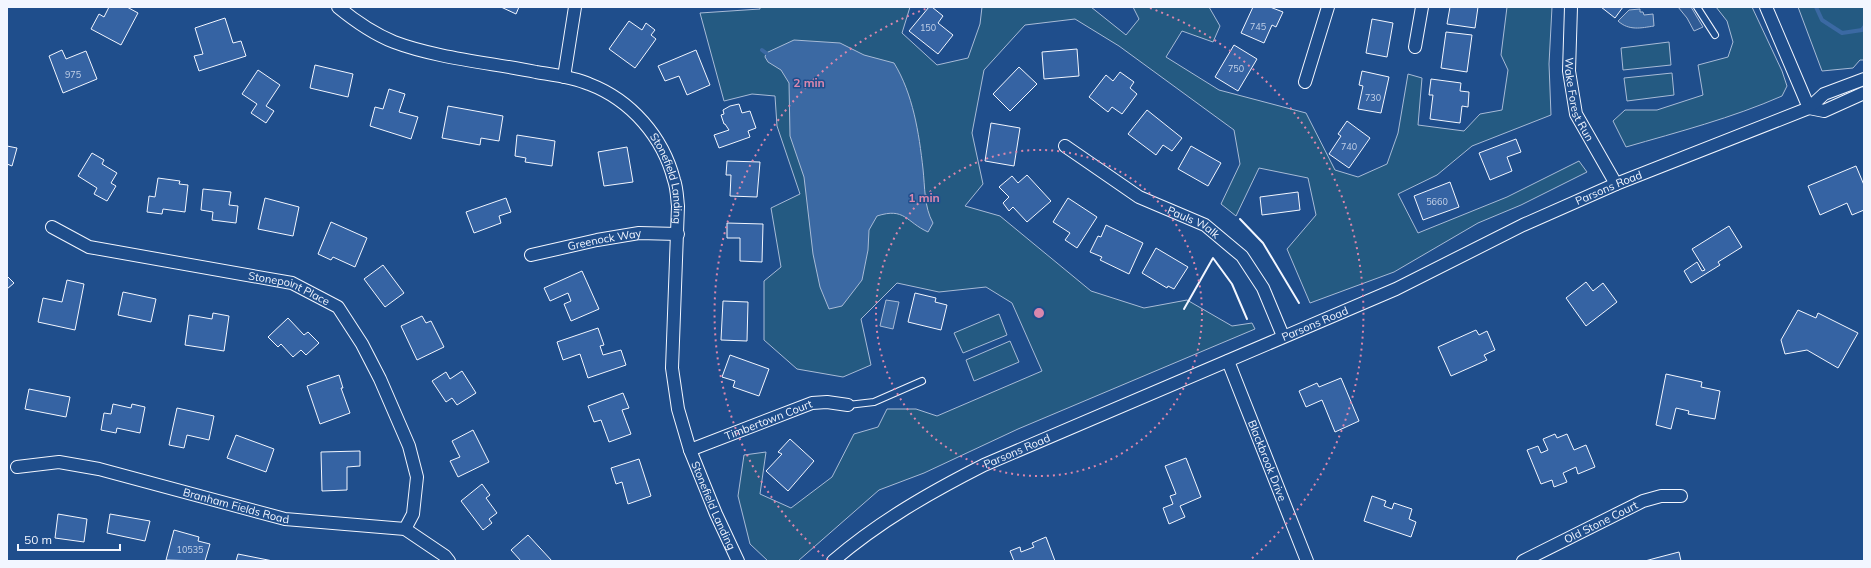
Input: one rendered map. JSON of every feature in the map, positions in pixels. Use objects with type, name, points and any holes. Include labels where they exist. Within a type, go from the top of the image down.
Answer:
[{"type":"street","name":"Stonefield Landing","points":[[338,7],[373,32],[394,42],[427,51],[564,77],[589,84],[613,96],[634,112],[652,132],[666,155],[674,180],[678,206],[672,368],[678,409],[690,450],[716,514],[738,561]]},
{"type":"street","points":[[564,77],[575,7]]},
{"type":"street","points":[[1306,82],[1328,7]]},
{"type":"street","points":[[1415,48],[1422,7]]},
{"type":"street","name":"Wake Forest Run","points":[[1571,7],[1569,71],[1576,114],[1616,184]]},
{"type":"street","points":[[1766,7],[1809,108]]},
{"type":"street","name":"Parsons Road","points":[[833,561],[887,519],[936,489],[984,465],[1396,289],[1523,226],[1616,184],[1809,108],[1824,94],[1864,79]]},
{"type":"street","name":"Parsons Road","points":[[1809,108],[1824,111],[1864,93]]},
{"type":"street","name":"Pauls Walk","points":[[1065,146],[1139,197],[1205,226],[1242,256],[1263,288],[1283,336]]},
{"type":"street","name":"Stonepoint Place","points":[[52,227],[89,247],[292,284],[338,307],[362,344],[409,446],[417,477],[413,514],[406,529]]},
{"type":"street","name":"Greenock Way","points":[[531,255],[597,240],[639,233],[678,234]]},
{"type":"street","name":"Blackbrook Drive","points":[[1228,361],[1307,561]]},
{"type":"street","name":"Timbertown Court","points":[[690,450],[812,403],[827,402],[848,405]]},
{"type":"street","name":"Branham Fields Road","points":[[17,466],[58,462],[99,469],[285,519],[406,529],[445,556],[449,561]]},
{"type":"street","name":"Old Stone Court","points":[[1524,561],[1643,501],[1661,496],[1681,496]]},
{"type":"lane","points":[[1697,7],[1715,35]]},
{"type":"lane","points":[[848,405],[874,402],[922,381]]},
{"type":"shaded area","points":[[760,7],[910,7],[902,33],[937,65],[968,58],[980,24],[982,7],[1091,7],[1126,35],[1139,19],[1133,7],[1209,7],[1220,26],[1213,42],[1182,31],[1166,57],[1219,90],[1306,113],[1335,170],[1358,177],[1387,164],[1398,133],[1408,74],[1422,78],[1418,125],[1464,131],[1480,114],[1502,110],[1508,70],[1501,55],[1507,7],[1552,7],[1549,64],[1551,115],[1472,146],[1437,175],[1398,194],[1418,233],[1507,197],[1579,161],[1587,172],[1521,205],[1478,223],[1394,272],[1310,303],[1287,249],[1316,215],[1308,178],[1259,168],[1236,216],[1221,204],[1240,164],[1234,130],[1119,46],[1075,19],[1025,25],[984,70],[972,133],[983,184],[965,206],[1000,216],[1091,291],[1144,308],[1187,300],[1232,326],[1252,323],[1255,329],[1018,429],[924,473],[879,490],[798,561],[768,561],[750,544],[738,496],[744,455],[766,452],[760,494],[791,508],[832,477],[854,434],[878,427],[887,409],[916,409],[937,416],[1042,371],[1012,303],[986,287],[939,292],[897,283],[861,319],[871,365],[843,377],[797,369],[764,340],[764,281],[781,267],[771,208],[800,194],[777,126],[775,96],[752,94],[724,101],[700,13],[760,9]]},
{"type":"shaded area","points":[[1678,7],[1691,7],[1703,27],[1694,31],[1687,18]]},
{"type":"shaded area","points":[[1716,7],[1752,7],[1782,71],[1787,86],[1782,96],[1724,118],[1626,147],[1613,121],[1625,110],[1657,110],[1703,95],[1698,65],[1728,57],[1733,42],[1727,21]]},
{"type":"shaded area","points":[[1798,7],[1864,7],[1864,60],[1860,60],[1853,68],[1822,71]]},
{"type":"shaded area","points":[[1640,9],[1640,12],[1643,12],[1644,15],[1653,14],[1654,26],[1631,28],[1618,21],[1629,10]]},
{"type":"shaded area","points":[[794,40],[840,43],[864,55],[894,63],[901,75],[914,114],[923,169],[926,204],[933,223],[928,232],[900,214],[894,213],[877,216],[869,230],[868,250],[862,280],[842,306],[829,309],[820,287],[813,254],[804,177],[790,136],[789,83],[781,70],[768,62],[765,57],[766,53]]},
{"type":"shaded area","points":[[1669,42],[1671,65],[1623,70],[1621,48]]},
{"type":"shaded area","points":[[1672,73],[1674,95],[1627,101],[1624,78]]},
{"type":"shaded area","points":[[886,300],[899,302],[893,329],[880,326]]},
{"type":"shaded area","points":[[999,314],[1007,335],[963,353],[954,333]]},
{"type":"shaded area","points":[[1010,341],[1019,362],[974,381],[966,360]]},
{"type":"building","points":[[109,7],[127,7],[138,13],[121,45],[91,29],[99,14],[104,17]]},
{"type":"building","points":[[501,7],[519,7],[516,14]]},
{"type":"building","points":[[929,7],[932,7],[943,16],[938,23],[953,35],[938,54],[909,31]]},
{"type":"building","points":[[1253,7],[1270,7],[1283,12],[1276,27],[1272,25],[1264,43],[1241,33]]},
{"type":"building","points":[[1450,7],[1478,7],[1475,28],[1447,24]]},
{"type":"building","points":[[1601,7],[1623,7],[1615,18]]},
{"type":"building","points":[[225,18],[233,43],[241,41],[246,56],[199,71],[194,56],[203,54],[195,28]]},
{"type":"building","points":[[1372,19],[1393,23],[1387,57],[1366,53]]},
{"type":"building","points":[[629,21],[642,30],[646,23],[655,30],[651,35],[656,39],[635,68],[609,49]]},
{"type":"building","points":[[1446,32],[1472,35],[1467,72],[1441,68]]},
{"type":"building","points":[[1234,45],[1257,59],[1238,91],[1215,77]]},
{"type":"building","points":[[1077,49],[1079,76],[1044,79],[1042,52]]},
{"type":"building","points":[[62,50],[66,59],[86,51],[97,79],[63,93],[49,56]]},
{"type":"building","points":[[696,50],[710,85],[687,95],[679,76],[665,81],[658,66]]},
{"type":"building","points":[[315,65],[353,74],[348,97],[310,88]]},
{"type":"building","points":[[1019,67],[1037,84],[1010,111],[993,94]]},
{"type":"building","points":[[258,70],[280,85],[266,106],[274,111],[266,123],[251,113],[257,104],[242,94]]},
{"type":"building","points":[[1362,71],[1389,77],[1381,113],[1358,109],[1363,86],[1359,85]]},
{"type":"building","points":[[1120,72],[1134,82],[1130,88],[1137,94],[1122,114],[1112,107],[1108,112],[1089,97],[1106,75],[1113,81]]},
{"type":"building","points":[[1431,79],[1461,83],[1460,91],[1469,92],[1468,107],[1462,106],[1460,123],[1430,119],[1433,95],[1429,95]]},
{"type":"building","points":[[389,89],[405,94],[399,112],[418,117],[411,139],[370,126],[375,107],[383,109]]},
{"type":"building","points":[[739,104],[742,113],[750,111],[756,128],[748,131],[750,137],[719,148],[714,135],[729,130],[724,124],[721,115],[724,114],[723,110],[730,106]]},
{"type":"building","points":[[448,106],[503,116],[499,141],[481,138],[480,145],[442,138]]},
{"type":"building","points":[[1147,110],[1182,138],[1172,151],[1163,145],[1156,155],[1128,134]]},
{"type":"building","points":[[1347,121],[1370,138],[1349,168],[1329,154],[1341,136],[1338,134]]},
{"type":"building","points":[[991,123],[1020,128],[1014,166],[985,161]]},
{"type":"building","points":[[517,135],[555,141],[552,166],[525,162],[526,158],[515,156]]},
{"type":"building","points":[[1516,139],[1521,152],[1507,157],[1512,171],[1490,180],[1479,153]]},
{"type":"building","points":[[7,146],[17,148],[12,166],[7,164]]},
{"type":"building","points":[[1191,146],[1221,163],[1208,186],[1178,169]]},
{"type":"building","points":[[627,147],[633,182],[604,186],[598,152]]},
{"type":"building","points":[[92,153],[104,160],[102,164],[117,173],[111,183],[116,186],[107,201],[94,194],[97,188],[78,176]]},
{"type":"building","points":[[727,161],[760,162],[757,197],[730,196],[731,175],[726,175]]},
{"type":"building","points":[[1856,166],[1864,185],[1864,210],[1852,215],[1847,203],[1820,215],[1808,186]]},
{"type":"building","points":[[1027,175],[1051,201],[1027,222],[1013,207],[1009,211],[1003,203],[1009,197],[999,187],[1012,176],[1018,183]]},
{"type":"building","points":[[158,178],[180,181],[179,184],[188,185],[185,212],[163,209],[162,214],[147,212],[149,196],[155,197]]},
{"type":"building","points":[[1450,182],[1459,207],[1423,220],[1414,196]]},
{"type":"building","points":[[203,189],[231,192],[229,205],[238,206],[236,223],[212,220],[213,212],[201,210]]},
{"type":"building","points":[[1298,192],[1300,210],[1262,215],[1260,197]]},
{"type":"building","points":[[265,198],[299,207],[293,236],[258,229]]},
{"type":"building","points":[[506,198],[511,212],[499,216],[501,223],[474,233],[466,212]]},
{"type":"building","points":[[1068,198],[1097,217],[1077,248],[1065,240],[1070,233],[1053,222]]},
{"type":"building","points":[[331,222],[367,238],[355,267],[333,257],[331,260],[318,254]]},
{"type":"building","points":[[727,223],[763,224],[762,262],[740,261],[740,238],[727,238]]},
{"type":"building","points":[[1106,225],[1143,243],[1129,274],[1100,260],[1102,257],[1090,252],[1098,236],[1101,237]]},
{"type":"building","points":[[1729,226],[1742,247],[1718,262],[1720,265],[1691,283],[1684,271],[1697,262],[1702,271],[1705,270],[1692,249]]},
{"type":"building","points":[[1156,248],[1188,267],[1174,289],[1168,286],[1167,288],[1142,273]]},
{"type":"building","points":[[383,265],[404,293],[385,307],[364,279]]},
{"type":"building","points":[[582,271],[599,309],[571,321],[564,304],[571,301],[568,293],[550,301],[544,288]]},
{"type":"building","points":[[7,276],[14,283],[7,289]]},
{"type":"building","points":[[67,280],[84,284],[75,330],[38,322],[43,298],[62,302]]},
{"type":"building","points":[[1586,282],[1593,291],[1603,283],[1617,302],[1586,326],[1566,298]]},
{"type":"building","points":[[123,292],[156,299],[151,322],[118,315]]},
{"type":"building","points":[[915,293],[936,298],[935,302],[947,305],[941,330],[908,322]]},
{"type":"building","points":[[723,301],[748,302],[747,341],[721,340]]},
{"type":"building","points":[[1798,310],[1816,318],[1818,313],[1858,333],[1838,368],[1807,350],[1785,354],[1781,340]]},
{"type":"building","points":[[213,313],[229,316],[224,351],[185,345],[189,315],[212,319]]},
{"type":"building","points":[[422,316],[426,323],[431,321],[444,347],[417,360],[401,326]]},
{"type":"building","points":[[288,318],[304,335],[308,332],[319,343],[306,355],[301,350],[293,357],[281,344],[278,347],[268,337]]},
{"type":"building","points":[[598,328],[604,345],[600,346],[603,355],[621,350],[626,365],[588,378],[580,354],[563,360],[557,342]]},
{"type":"building","points":[[1476,330],[1479,335],[1487,331],[1495,350],[1484,355],[1487,360],[1451,376],[1438,347]]},
{"type":"building","points":[[730,355],[769,369],[759,396],[733,387],[735,381],[722,377]]},
{"type":"building","points":[[462,371],[476,393],[457,405],[452,398],[446,402],[432,381],[446,372],[450,379]]},
{"type":"building","points":[[1666,374],[1702,382],[1701,387],[1720,391],[1715,419],[1688,414],[1689,411],[1676,408],[1671,429],[1656,425]]},
{"type":"building","points":[[339,375],[343,388],[341,388],[350,413],[320,424],[307,386]]},
{"type":"building","points":[[1341,378],[1359,421],[1335,432],[1322,400],[1306,407],[1299,391],[1317,383],[1319,387]]},
{"type":"building","points":[[29,389],[70,397],[66,417],[25,409]]},
{"type":"building","points":[[623,393],[629,408],[622,410],[631,434],[609,442],[601,420],[594,422],[588,406]]},
{"type":"building","points":[[113,404],[131,408],[132,404],[145,407],[140,433],[117,428],[116,433],[101,430],[104,413],[111,414]]},
{"type":"building","points":[[177,408],[214,416],[209,440],[187,435],[184,448],[169,445]]},
{"type":"building","points":[[473,430],[489,462],[458,477],[450,461],[460,457],[452,441]]},
{"type":"building","points":[[1555,434],[1557,438],[1567,434],[1574,450],[1586,445],[1595,467],[1578,474],[1576,467],[1563,473],[1567,482],[1554,487],[1552,480],[1541,484],[1527,450],[1538,446],[1541,453],[1548,450],[1543,439]]},
{"type":"building","points":[[236,435],[274,449],[266,472],[227,458]]},
{"type":"building","points":[[790,439],[814,461],[788,491],[766,471],[782,454],[778,452]]},
{"type":"building","points":[[360,451],[360,466],[347,467],[347,490],[322,491],[321,452]]},
{"type":"building","points":[[1186,458],[1201,497],[1180,506],[1185,517],[1169,524],[1163,508],[1173,504],[1170,496],[1176,494],[1165,466]]},
{"type":"building","points":[[639,459],[651,496],[628,504],[622,482],[616,484],[611,468]]},
{"type":"building","points":[[482,484],[490,495],[486,498],[497,513],[489,519],[492,523],[483,530],[461,501]]},
{"type":"building","points":[[1372,496],[1386,501],[1384,506],[1392,509],[1394,503],[1412,509],[1409,519],[1416,522],[1411,537],[1364,521]]},
{"type":"building","points":[[58,514],[87,519],[84,542],[55,538]]},
{"type":"building","points":[[110,514],[150,521],[145,541],[107,533]]},
{"type":"building","points":[[174,530],[199,537],[198,541],[210,544],[205,561],[166,560]]},
{"type":"building","points":[[528,535],[552,561],[521,561],[511,550]]},
{"type":"building","points":[[1046,537],[1055,561],[1014,561],[1010,551],[1020,547],[1021,552],[1034,547],[1032,543]]},
{"type":"building","points":[[1679,552],[1681,561],[1645,561],[1656,558]]},
{"type":"building","points":[[238,554],[273,561],[236,561]]},
{"type":"waterway","points":[[1816,7],[1822,20],[1842,33],[1862,30],[1864,27]]},
{"type":"waterway","points":[[762,50],[766,53]]},
{"type":"wall","points":[[1240,219],[1263,243],[1299,303]]},
{"type":"wall","points":[[1184,309],[1213,258],[1232,284],[1247,319]]}]
